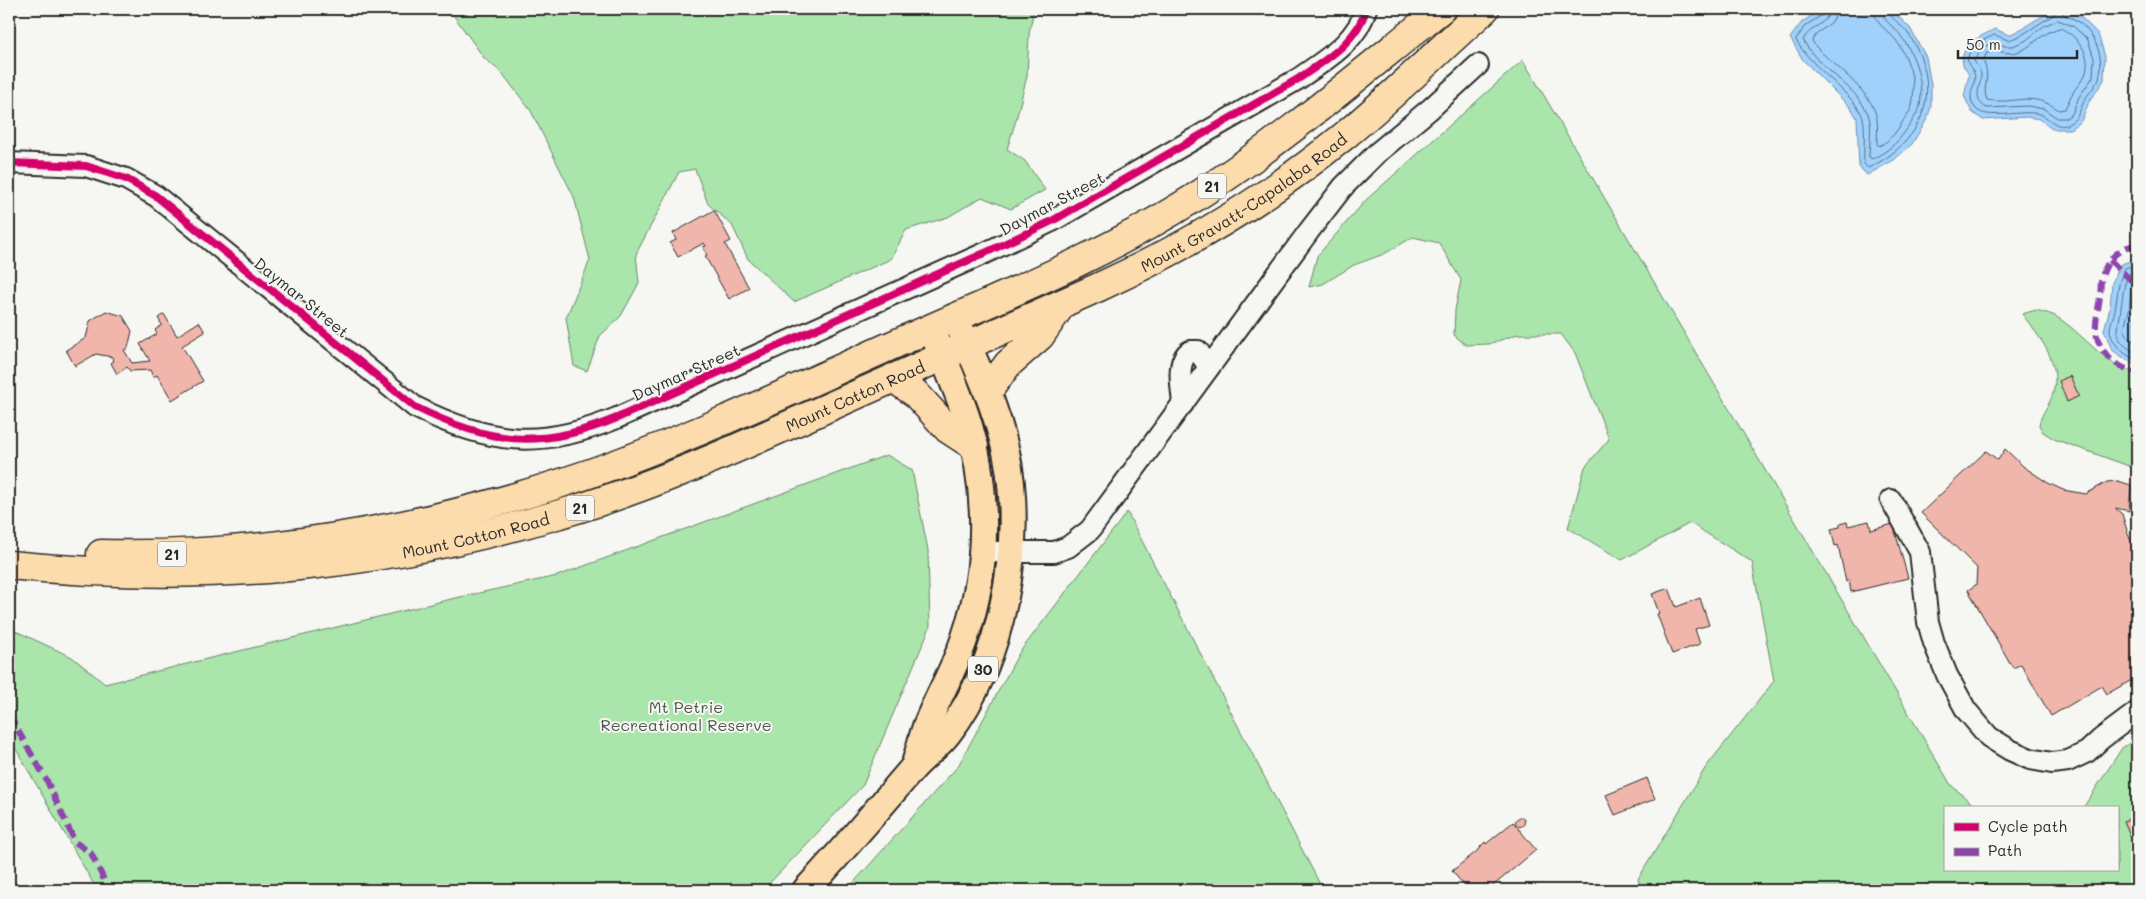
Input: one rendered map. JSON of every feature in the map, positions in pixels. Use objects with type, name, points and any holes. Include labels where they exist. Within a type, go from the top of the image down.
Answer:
[{"type":"highway","name":"Mount Gravatt-Capalaba Road","points":[[943,323],[1084,260],[1193,199],[1289,131],[1441,9]]},
{"type":"highway","name":"Mount Gravatt-Capalaba Road","points":[[943,356],[1132,272],[1234,214],[1298,171],[1374,111],[1485,9]]},
{"type":"highway","points":[[988,391],[1008,364],[1040,336],[1063,303]]},
{"type":"highway","name":"Mount Cotton Road","points":[[9,549],[122,555],[239,549],[335,537],[469,509],[569,481],[652,451],[943,323]]},
{"type":"highway","name":"Mount Cotton Road","points":[[9,565],[144,574],[247,572],[359,560],[447,544],[562,514],[647,485],[745,445],[943,356]]},
{"type":"highway","points":[[893,378],[915,393],[948,429],[974,446]]},
{"type":"main road","points":[[943,323],[968,346]]},
{"type":"main road","name":"30","points":[[914,767],[927,724],[952,673],[966,636],[977,592],[982,552],[982,504],[974,446],[966,416],[943,356],[943,323]]},
{"type":"main road","name":"30","points":[[806,890],[876,813],[914,767],[948,734],[976,686],[1001,616],[1012,552],[1010,477],[1000,429],[988,391],[968,346]]},
{"type":"street","name":"Daymar Street","points":[[9,163],[86,166],[126,179],[156,196],[415,407],[443,421],[477,433],[514,440],[555,438],[590,429],[617,418],[1052,221],[1298,79],[1330,57],[1356,32],[1363,20],[1366,9]]},
{"type":"street","points":[[982,552],[1061,550],[1084,536],[1099,520],[1209,367],[1343,187],[1376,153],[1430,109],[1478,65]]},
{"type":"street","points":[[1183,404],[1181,367],[1184,356],[1190,351],[1198,351],[1209,367]]},
{"type":"street","points":[[1891,500],[1920,552],[1928,622],[1947,675],[1966,710],[1989,736],[2010,750],[2030,758],[2052,763],[2068,761],[2087,752],[2137,712]]},
{"type":"green space","points":[[449,9],[1034,9],[1029,34],[1027,76],[1007,149],[1025,161],[1045,190],[1011,209],[982,197],[948,217],[906,230],[891,259],[794,302],[748,259],[732,225],[708,204],[695,169],[679,172],[636,254],[639,283],[621,316],[600,336],[587,371],[574,366],[566,318],[590,260],[574,197],[531,111],[502,73],[484,58]]},
{"type":"green space","points":[[1523,60],[1951,785],[1975,806],[1944,806],[1944,872],[2118,872],[2118,806],[2084,806],[2122,748],[2137,738],[2137,890],[1641,890],[1638,879],[1706,767],[1774,681],[1752,562],[1690,523],[1622,560],[1568,528],[1585,467],[1609,439],[1575,353],[1561,334],[1518,334],[1489,344],[1466,345],[1454,335],[1455,310],[1461,280],[1439,243],[1413,237],[1384,254],[1354,265],[1323,284],[1309,287],[1317,256],[1366,200]]},
{"type":"green space","points":[[2036,310],[2055,316],[2103,356],[2125,369],[2137,372],[2137,469],[2054,439],[2043,432],[2039,425],[2053,393],[2055,382],[2052,360],[2042,341],[2022,314]]},
{"type":"green space","name":"Mt Petrie Recreational Reserve","points":[[887,455],[912,470],[928,550],[930,627],[863,785],[763,890],[97,890],[9,737],[9,628],[72,657],[105,684],[451,599],[557,576]]},
{"type":"green space","points":[[1127,512],[1323,890],[847,890],[958,766],[1019,653]]},
{"type":"water","points":[[1821,9],[1891,9],[1910,28],[1926,57],[1931,85],[1931,107],[1927,119],[1912,144],[1894,160],[1867,175],[1859,167],[1857,118],[1851,108],[1803,60],[1790,38],[1802,22]]},
{"type":"water","points":[[2056,9],[2080,16],[2098,34],[2105,56],[2104,80],[2089,102],[2081,121],[2070,129],[2052,129],[2039,119],[2027,117],[1983,120],[1972,112],[1964,96],[1969,75],[1963,65],[1962,58],[1972,42],[1995,29],[2009,35]]},
{"type":"water","points":[[2137,259],[2137,364],[2133,364],[2112,350],[2104,330],[2110,308],[2112,283],[2121,264]]},
{"type":"building","points":[[714,210],[731,241],[725,244],[749,288],[729,299],[705,256],[707,255],[703,247],[706,246],[704,243],[678,257],[670,243],[676,240],[673,233]]},
{"type":"building","points":[[106,311],[123,316],[132,331],[128,348],[124,350],[132,363],[150,361],[140,344],[157,334],[155,330],[162,325],[158,318],[164,314],[177,336],[199,322],[205,332],[182,346],[203,381],[172,400],[157,375],[153,377],[150,370],[130,371],[127,367],[117,374],[111,363],[114,361],[112,357],[96,354],[75,366],[66,350],[86,338],[90,321]]},
{"type":"building","points":[[2070,376],[2079,396],[2067,402],[2059,381]]},
{"type":"building","points":[[2005,449],[2024,467],[2048,483],[2063,490],[2086,494],[2107,482],[2118,481],[2131,485],[2129,511],[2116,509],[2122,514],[2131,541],[2137,546],[2137,677],[2107,694],[2102,686],[2051,716],[2021,664],[2013,668],[1968,590],[1976,585],[1977,568],[1921,513],[1986,451],[1998,460]]},
{"type":"building","points":[[1869,521],[1871,530],[1893,524],[1908,578],[1851,592],[1849,580],[1846,582],[1838,545],[1835,546],[1831,529],[1840,527],[1840,524],[1847,522],[1848,526]]},
{"type":"building","points":[[1669,588],[1676,607],[1700,598],[1709,625],[1695,629],[1700,644],[1672,654],[1657,614],[1659,613],[1652,594]]},
{"type":"building","points":[[1647,778],[1655,799],[1615,815],[1606,795]]},
{"type":"building","points":[[2137,816],[2137,851],[2124,821]]},
{"type":"building","points":[[1520,818],[1524,822],[1520,826],[1516,822]]},
{"type":"building","points":[[1513,822],[1536,850],[1488,890],[1468,890],[1452,871],[1481,848],[1485,842],[1486,844]]},
{"type":"marked path","points":[[2137,245],[2120,251],[2107,265],[2101,279],[2096,327],[2100,346],[2110,358],[2122,367],[2137,372]]},
{"type":"marked path","points":[[2110,260],[2137,286]]},
{"type":"marked path","points":[[9,715],[47,781],[75,842],[91,853],[109,890]]},
{"type":"cycle path","points":[[9,163],[86,166],[126,179],[156,196],[415,407],[467,429],[491,435],[539,438],[563,435],[617,418],[985,253],[1052,221],[1298,79],[1348,41],[1362,21],[1366,9]]}]
